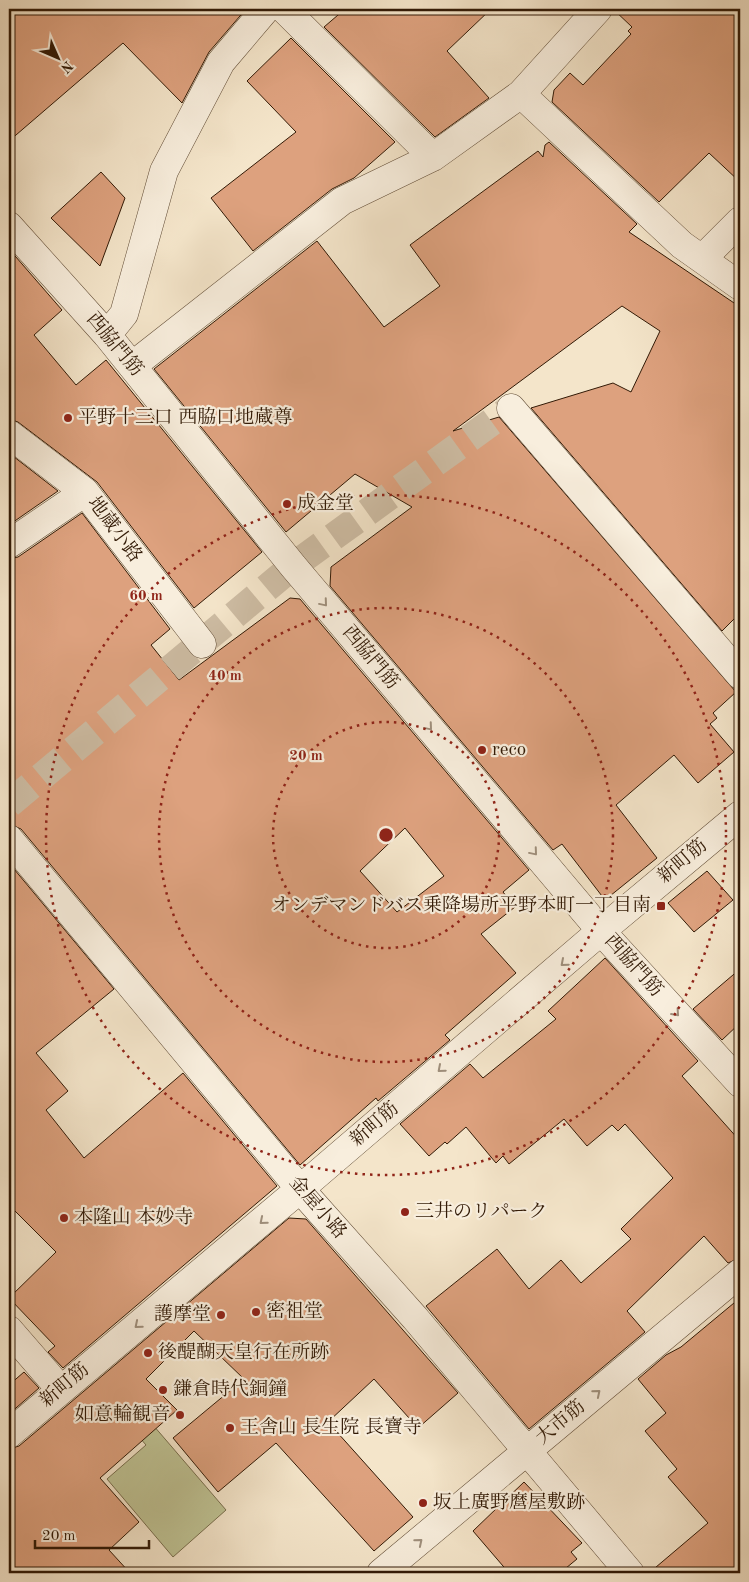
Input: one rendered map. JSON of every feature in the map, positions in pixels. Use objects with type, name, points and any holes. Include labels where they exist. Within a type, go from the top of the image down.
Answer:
[{"type":"street","points":[[107,335],[124,314],[164,171],[221,62],[266,9]]},
{"type":"street","points":[[284,9],[433,158]]},
{"type":"street","points":[[132,366],[342,201],[433,158],[521,94],[598,9]]},
{"type":"street","points":[[521,94],[682,245],[740,286]]},
{"type":"street","points":[[702,259],[740,220]]},
{"type":"street","name":"西脇門筋","points":[[9,226],[107,335],[293,566],[601,931],[740,1083]]},
{"type":"street","points":[[511,408],[740,675]]},
{"type":"street","name":"地蔵小路","points":[[9,434],[85,492],[202,644]]},
{"type":"street","points":[[9,544],[85,492]]},
{"type":"street","name":"新町筋","points":[[9,1434],[740,815]]},
{"type":"street","name":"金屋小路","points":[[9,840],[300,1189],[415,1318],[630,1573]]},
{"type":"street","name":"大市筋","points":[[381,1573],[528,1452],[740,1272]]},
{"type":"street","points":[[9,1330],[61,1390]]},
{"type":"green space","points":[[97,1388],[147,1418],[226,1510],[173,1557],[107,1479],[146,1445]]},
{"type":"building","points":[[9,9],[246,9],[209,52],[182,103],[123,43],[9,141]]},
{"type":"building","points":[[345,9],[491,9],[447,51],[489,98],[435,137],[324,27]]},
{"type":"building","points":[[613,9],[740,9],[740,182],[709,153],[659,202],[552,102],[554,90],[570,73],[583,85],[631,34],[628,31],[632,27]]},
{"type":"building","points":[[291,38],[395,142],[354,178],[332,189],[253,251],[211,198],[296,132],[247,81]]},
{"type":"building","points":[[549,142],[637,224],[629,232],[740,307],[740,613],[722,631],[531,408],[613,383],[631,392],[660,331],[622,306],[453,431],[499,417],[736,692],[713,713],[717,718],[710,724],[734,752],[698,783],[674,755],[616,805],[657,858],[605,900],[562,844],[553,850],[330,586],[331,567],[412,507],[355,474],[286,532],[154,369],[317,241],[384,327],[440,286],[410,245],[538,151],[543,157],[545,145]]},
{"type":"building","points":[[101,172],[125,198],[100,266],[51,218]]},
{"type":"building","points":[[9,249],[62,310],[34,335],[76,385],[106,360],[262,552],[194,608],[97,482],[18,422],[9,419]]},
{"type":"building","points":[[9,453],[58,491],[9,525]]},
{"type":"building","points":[[82,513],[170,629],[151,645],[179,680],[290,598],[300,599],[529,870],[503,892],[515,907],[481,934],[516,973],[445,1035],[450,1040],[378,1101],[376,1098],[300,1165],[21,829],[9,824],[9,559],[18,557]],"holes":[[[405,828],[444,876],[397,912],[360,871]]]},
{"type":"building","points":[[9,863],[114,989],[36,1053],[68,1091],[46,1110],[84,1158],[183,1073],[277,1186],[63,1368],[48,1352],[55,1346],[9,1298],[56,1252],[9,1205]]},
{"type":"building","points":[[707,871],[733,900],[694,932],[668,903]]},
{"type":"building","points":[[605,958],[698,1061],[682,1076],[740,1141],[740,1258],[728,1263],[704,1236],[627,1311],[645,1332],[529,1429],[426,1306],[497,1249],[529,1289],[561,1260],[581,1283],[631,1239],[621,1229],[673,1178],[625,1124],[618,1131],[612,1125],[587,1146],[564,1119],[509,1164],[503,1156],[496,1163],[466,1127],[447,1144],[445,1142],[429,1156],[400,1124],[470,1064],[483,1078],[556,1019],[548,1011]]},
{"type":"building","points":[[740,969],[740,1023],[722,1040],[693,1009]]},
{"type":"building","points":[[289,1218],[306,1219],[458,1393],[418,1428],[374,1379],[328,1422],[413,1517],[374,1551],[276,1443],[218,1492],[173,1438],[244,1379],[194,1331],[146,1379],[177,1410],[100,1478],[139,1522],[109,1550],[130,1573],[9,1573],[9,1449],[19,1446]]},
{"type":"building","points":[[740,1298],[740,1573],[649,1573],[708,1523],[668,1477],[677,1469],[645,1431],[666,1413],[638,1379],[666,1355],[681,1347]]},
{"type":"building","points":[[24,1372],[39,1388],[9,1414],[9,1385]]},
{"type":"building","points":[[524,1482],[582,1543],[571,1552],[577,1559],[560,1573],[509,1573],[473,1531]]},
{"type":"tunnel","points":[[9,804],[293,566],[511,408]]},
{"type":"place","name":"平野十三口 西脇口地蔵尊","points":[[68,418]]},
{"type":"place","name":"成金堂","points":[[287,504]]},
{"type":"place","name":"reco","points":[[482,750]]},
{"type":"place","name":"オンデマンドバス乗降場所平野本町一丁目南","points":[[661,906]]},
{"type":"place","name":"三井のリパーク","points":[[405,1212]]},
{"type":"place","name":"本隆山 本妙寺","points":[[64,1218]]},
{"type":"place","name":"密祖堂","points":[[256,1312]]},
{"type":"place","name":"護摩堂","points":[[221,1315]]},
{"type":"place","name":"後醍醐天皇行在所跡","points":[[148,1353]]},
{"type":"place","name":"鎌倉時代銅鐘","points":[[163,1390]]},
{"type":"place","name":"如意輪観音","points":[[180,1415]]},
{"type":"place","name":"王舎山 長生院 長寶寺","points":[[230,1428]]},
{"type":"place","name":"坂上廣野麿屋敷跡","points":[[423,1503]]}]
